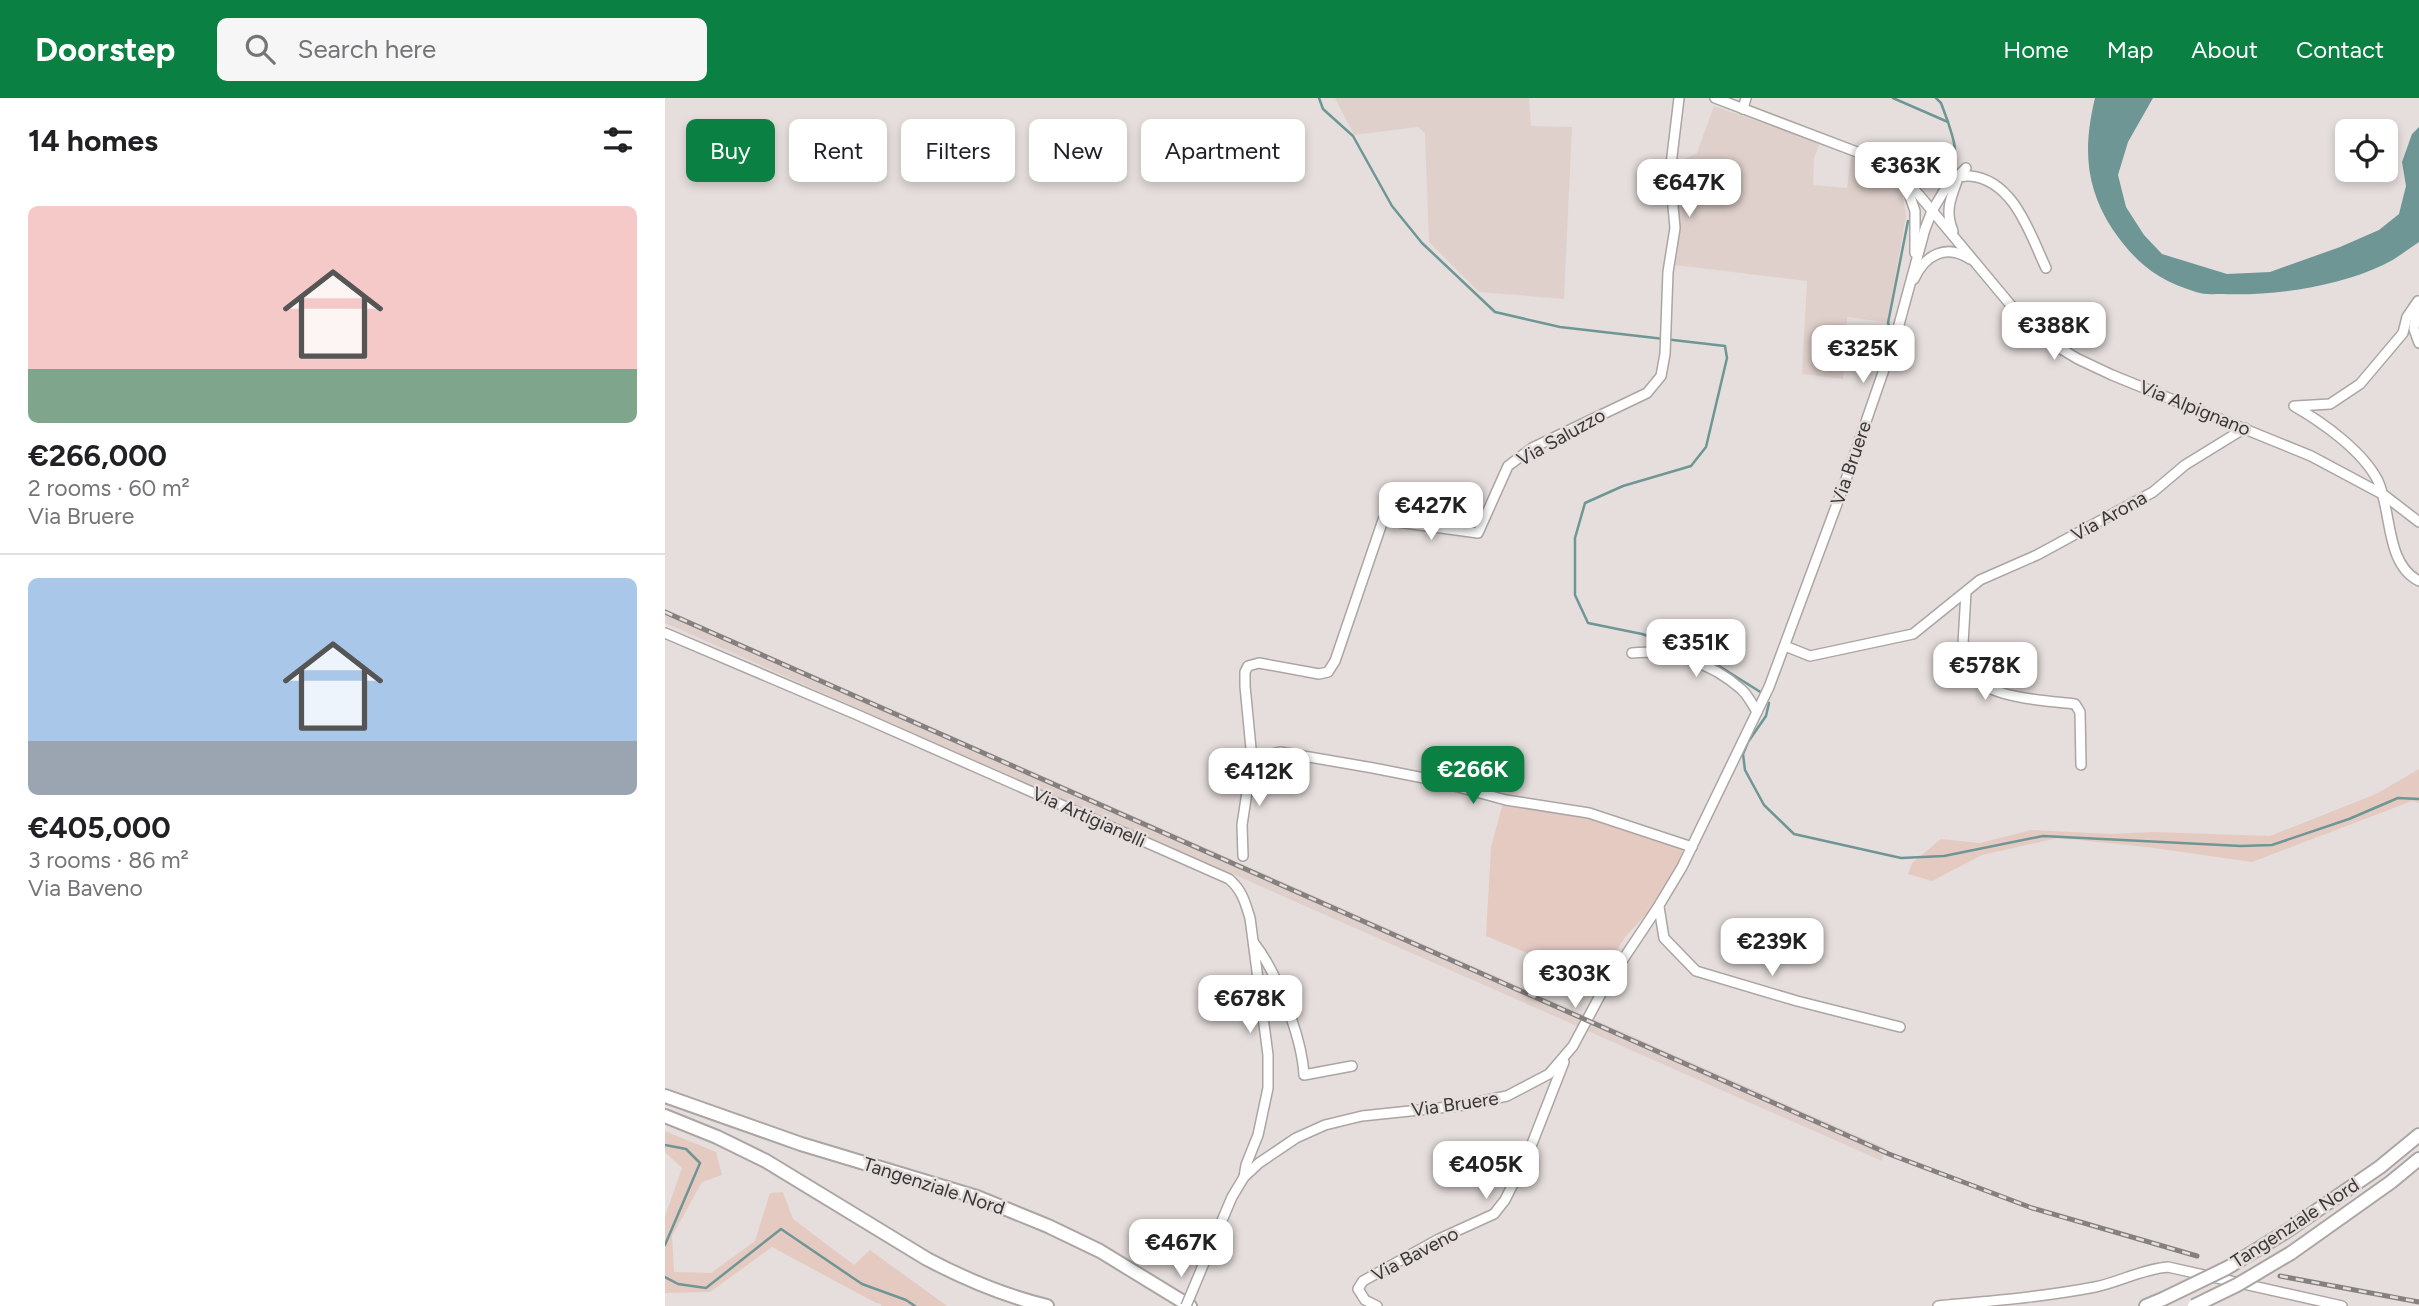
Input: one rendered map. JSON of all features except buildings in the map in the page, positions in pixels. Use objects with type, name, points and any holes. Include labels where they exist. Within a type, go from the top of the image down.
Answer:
[{"type":"highway","name":"Tangenziale Nord","points":[[665,1096],[771,1134],[1005,1208],[1100,1251],[1188,1306]]},
{"type":"highway","points":[[665,1116],[766,1161],[952,1272],[1026,1301],[1047,1306]]},
{"type":"highway","name":"Tangenziale Nord","points":[[2146,1306],[2227,1268],[2287,1231],[2380,1167],[2419,1135]]},
{"type":"highway","name":"Tangenziale Nord","points":[[2194,1306],[2237,1285],[2291,1253],[2392,1182],[2419,1159]]},
{"type":"street","name":"Via Saluzzo","points":[[1252,759],[1245,686],[1248,666],[1259,663],[1319,674],[1328,672],[1335,661],[1383,520],[1478,533],[1508,466],[1532,448],[1647,393],[1661,376],[1668,272],[1675,228],[1669,173],[1679,98]]},
{"type":"street","points":[[1715,98],[1857,152],[1888,167],[1924,178],[1936,180],[1968,176],[1985,179],[1999,187],[2017,208],[2046,268]]},
{"type":"street","points":[[1743,109],[1746,98]]},
{"type":"street","name":"Via Alpignano","points":[[1888,167],[1902,176],[2041,337],[2112,375],[2311,456],[2384,495],[2419,522]]},
{"type":"street","points":[[1956,239],[1947,218],[1948,205],[1966,167]]},
{"type":"street","points":[[1902,176],[1916,211],[1915,259]]},
{"type":"street","name":"Via Bruere","points":[[1188,1306],[1232,1196],[1244,1177],[1274,1152],[1325,1125],[1362,1116],[1458,1106],[1507,1096],[1540,1080],[1566,1057],[1604,988],[1658,907],[1692,847],[1757,712],[1785,646],[1879,384],[1897,332],[1915,259],[1932,211],[1944,191],[1959,177]]},
{"type":"street","points":[[1907,293],[1918,270],[1928,258],[1938,252],[1956,253],[1977,264]]},
{"type":"street","points":[[2418,299],[2414,329],[2419,343]]},
{"type":"street","points":[[2418,299],[2407,317],[2403,334],[2360,384],[2330,404],[2294,406],[2346,443],[2376,477],[2384,495],[2386,520],[2403,571],[2419,581]]},
{"type":"street","name":"Via Arona","points":[[1785,646],[1810,656],[1913,634],[1980,580],[2037,555],[2153,492],[2186,466],[2245,428]]},
{"type":"street","points":[[1966,592],[1962,661],[1965,671],[1981,684],[2010,696],[2075,704],[2080,712],[2081,765]]},
{"type":"street","name":"Via Artigianelli","points":[[665,634],[860,716],[1229,879],[1244,897],[1250,918],[1268,1055],[1268,1088],[1258,1135],[1244,1177]]},
{"type":"street","points":[[1632,653],[1652,650],[1668,653],[1725,677],[1743,691],[1757,712]]},
{"type":"street","points":[[1243,856],[1242,825],[1252,759],[1280,752],[1396,772],[1506,800],[1589,813],[1692,847]]},
{"type":"street","points":[[1658,907],[1664,938],[1696,971],[1900,1027]]},
{"type":"street","points":[[1253,942],[1266,959],[1300,1045],[1304,1075],[1352,1066]]},
{"type":"street","name":"Via Baveno","points":[[1377,1306],[1364,1300],[1358,1289],[1363,1281],[1439,1239],[1494,1214],[1505,1200],[1528,1154],[1566,1057]]},
{"type":"street","points":[[1938,1306],[2055,1294],[2106,1284],[2152,1269],[2168,1268],[2342,1306]]},
{"type":"shaded area","points":[[1335,98],[1529,98],[1531,126],[1572,127],[1564,299],[1479,292],[1429,242],[1425,133],[1418,127],[1354,135]]},
{"type":"shaded area","points":[[1714,106],[1820,143],[1814,158],[1813,185],[1847,188],[1851,155],[1901,185],[1906,216],[1887,322],[1847,317],[1843,379],[1802,374],[1807,281],[1675,265],[1680,226],[1675,164],[1697,153]]},
{"type":"shaded area","points":[[665,609],[1885,1148],[1882,1161],[665,623]]},
{"type":"shaded area","points":[[2419,769],[2419,803],[2412,801],[2252,862],[2058,838],[1982,855],[1932,881],[1908,874],[1912,863],[1941,839],[1980,843],[2031,830],[2270,836],[2376,794]]},
{"type":"shaded area","points":[[1503,803],[1591,817],[1683,845],[1679,879],[1625,937],[1598,982],[1486,936],[1491,847]]},
{"type":"shaded area","points":[[665,1131],[716,1152],[722,1175],[702,1182],[672,1236],[674,1272],[711,1273],[755,1241],[770,1193],[783,1192],[793,1219],[854,1265],[870,1250],[947,1306],[881,1306],[882,1304],[772,1247],[710,1292],[665,1293],[665,1216],[682,1168],[665,1152]]},
{"type":"water","points":[[2095,98],[2153,98],[2128,142],[2118,175],[2126,207],[2144,235],[2162,254],[2227,274],[2270,272],[2379,230],[2399,214],[2406,186],[2402,162],[2412,134],[2419,127],[2419,242],[2392,260],[2365,273],[2283,292],[2202,294],[2170,282],[2149,269],[2130,252],[2113,230],[2097,198],[2089,167],[2088,150]]},
{"type":"waterway","points":[[1319,98],[1323,109],[1353,136],[1392,206],[1422,243],[1495,312],[1560,327],[1725,346],[1727,358],[1706,447],[1691,466],[1623,486],[1585,503],[1575,538],[1575,595],[1588,623],[1642,634],[1700,654],[1762,693]]},
{"type":"waterway","points":[[1893,98],[1948,122],[1954,142],[1954,156],[1946,167],[1926,175]]},
{"type":"waterway","points":[[1936,98],[1941,103],[1948,122]]},
{"type":"waterway","points":[[1891,331],[1888,323],[1908,221]]},
{"type":"waterway","points":[[1769,703],[1766,716],[1743,754],[1745,770],[1764,805],[1794,834],[1901,858],[1944,856],[2043,836],[2241,846],[2272,845],[2349,819],[2398,798],[2419,799]]},
{"type":"waterway","points":[[665,1145],[686,1149],[700,1163],[665,1245]]},
{"type":"waterway","points":[[665,1277],[678,1284],[706,1288],[781,1229],[862,1284],[915,1306]]},
{"type":"railway","points":[[665,612],[1889,1154],[2032,1208],[2197,1256]]},
{"type":"railway","points":[[2280,1276],[2419,1302]]}]
